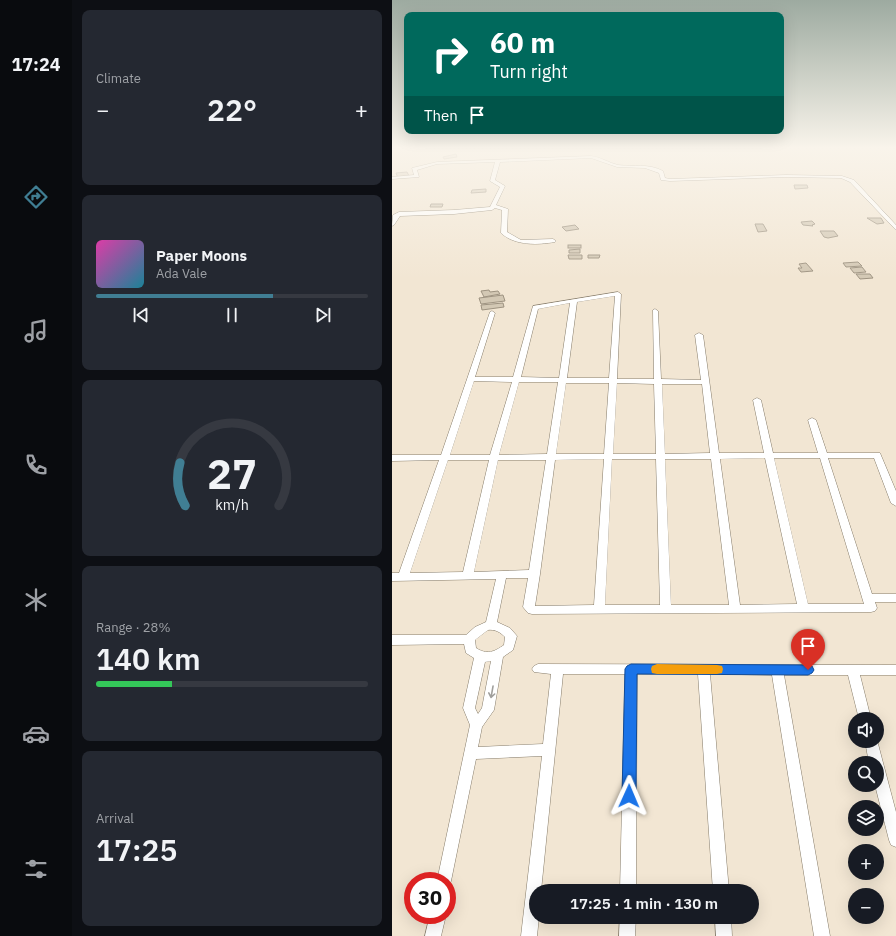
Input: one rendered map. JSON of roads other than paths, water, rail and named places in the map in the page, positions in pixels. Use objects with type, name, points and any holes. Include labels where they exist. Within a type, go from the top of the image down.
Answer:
[{"type":"street","points":[[494,206],[500,192]]},
{"type":"street","points":[[862,192],[896,228]]},
{"type":"street","points":[[392,224],[396,215],[399,214],[481,210],[494,206],[505,209],[506,216],[504,232],[512,240],[525,242],[553,241]]},
{"type":"street","points":[[468,574],[494,457],[535,307],[618,294],[599,610]]},
{"type":"street","points":[[574,301],[529,607],[532,610],[871,608],[812,420]]},
{"type":"street","points":[[656,312],[666,610]]},
{"type":"street","points":[[492,313],[445,457],[397,577],[468,574],[535,574]]},
{"type":"street","points":[[700,335],[735,609]]},
{"type":"street","points":[[470,379],[706,382]]},
{"type":"street","points":[[757,400],[803,608]]},
{"type":"street","points":[[392,458],[877,455],[896,503]]},
{"type":"street","points":[[491,624],[502,574]]},
{"type":"street","points":[[868,598],[896,598]]},
{"type":"street","points":[[491,624],[504,627],[511,636],[509,647],[498,655],[489,658],[480,657],[470,650],[469,639],[478,629],[491,624]]},
{"type":"street","points":[[392,640],[469,639]]},
{"type":"street","points":[[446,872],[476,725],[488,710],[498,655]]},
{"type":"street","points":[[476,725],[469,708],[480,657]]},
{"type":"street","points":[[538,669],[896,670]]},
{"type":"street","points":[[529,936],[558,669]]},
{"type":"street","points":[[628,884],[631,669]]},
{"type":"street","points":[[704,669],[720,884]]},
{"type":"street","points":[[778,670],[822,936]]},
{"type":"street","points":[[853,670],[863,712]]},
{"type":"street","points":[[471,753],[549,750]]},
{"type":"street","points":[[884,792],[896,840]]},
{"type":"street","points":[[433,936],[436,924]]},
{"type":"street","points":[[627,936],[628,924]]},
{"type":"street","points":[[723,924],[724,936]]}]
